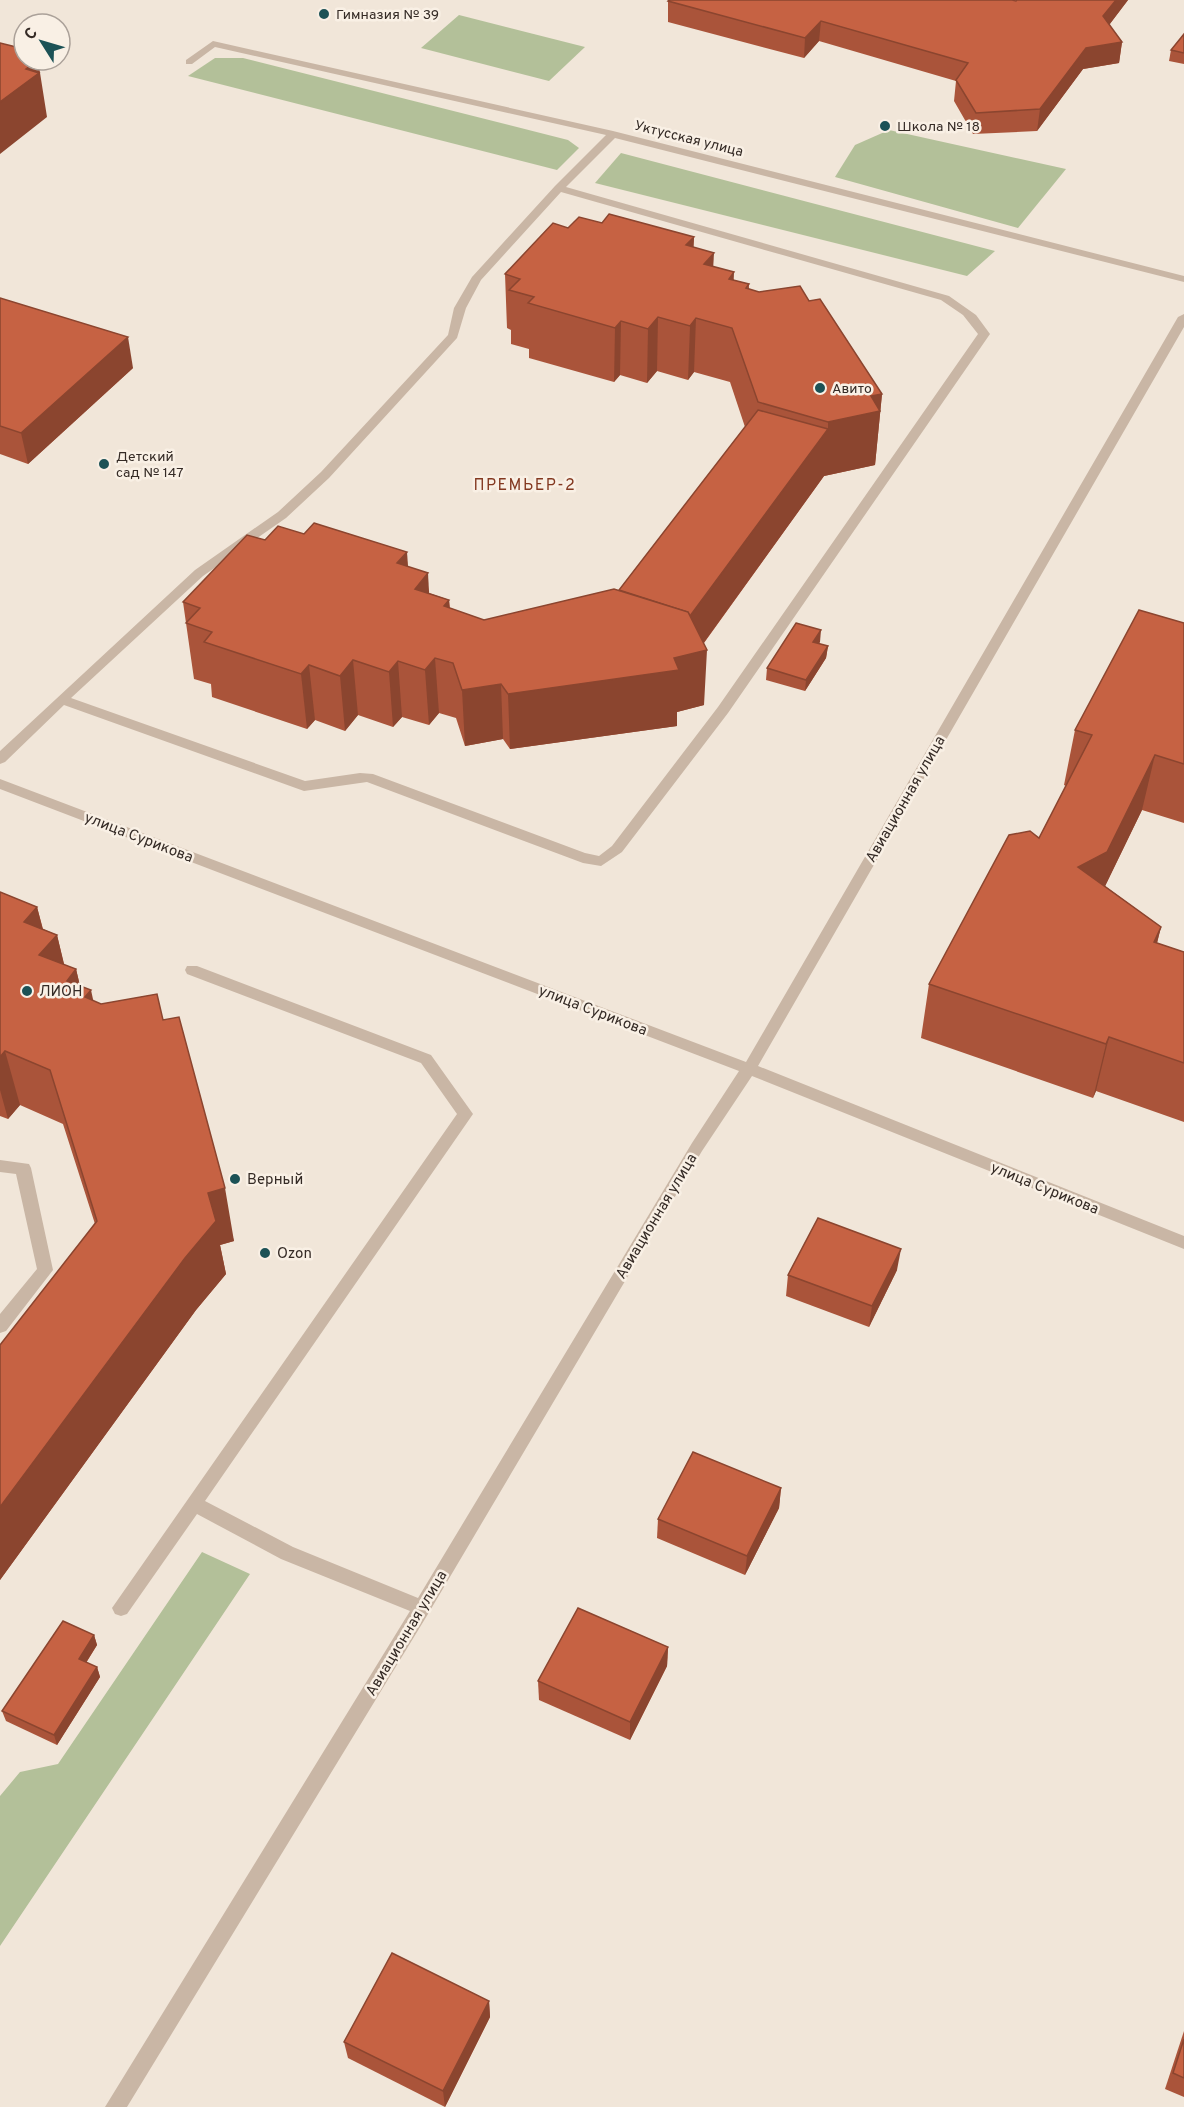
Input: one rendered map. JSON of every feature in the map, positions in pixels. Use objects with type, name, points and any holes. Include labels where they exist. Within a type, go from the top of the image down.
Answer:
[{"type":"street","name":"Уктусская улица","points":[[189,62],[213,44],[613,134],[1184,279]]},
{"type":"street","points":[[0,759],[199,573],[282,515],[325,475],[453,336],[460,308],[476,279],[559,188],[613,134]]},
{"type":"street","points":[[62,699],[304,786],[322,786],[368,777],[583,858],[601,861],[617,849],[723,710],[984,334],[970,314],[945,298],[559,188]]},
{"type":"street","name":"Авиационная улица","points":[[115,2107],[422,1608],[698,1147],[749,1069],[1184,317]]},
{"type":"street","name":"улица Сурикова","points":[[0,784],[749,1069],[1184,1243]]},
{"type":"street","points":[[121,1608],[465,1114],[426,1059],[192,970]]},
{"type":"street","points":[[0,1166],[23,1168],[45,1270],[0,1326]]},
{"type":"street","points":[[193,1503],[287,1553],[422,1608]]},
{"type":"green space","points":[[459,15],[585,47],[549,81],[421,48]]},
{"type":"green space","points":[[215,58],[243,58],[568,140],[579,148],[557,170],[188,76]]},
{"type":"green space","points":[[889,130],[1066,169],[1018,228],[835,177],[855,145]]},
{"type":"green space","points":[[621,153],[995,251],[967,276],[595,183]]},
{"type":"green space","points":[[202,1552],[250,1574],[0,1946],[0,1796],[20,1772],[58,1764]]},
{"type":"building","points":[[669,0],[1116,0],[1103,16],[1122,42],[1086,48],[1040,109],[976,113],[956,80],[968,63],[821,21],[805,38]]},
{"type":"building","points":[[1184,34],[1184,53],[1171,50]]},
{"type":"building","points":[[0,43],[12,46],[12,72],[39,73],[0,102]]},
{"type":"building","points":[[609,214],[694,237],[686,245],[714,253],[704,264],[734,272],[729,279],[749,284],[746,288],[759,292],[800,286],[809,301],[820,299],[882,394],[871,396],[880,411],[828,422],[758,402],[732,328],[696,318],[690,326],[658,317],[648,329],[621,321],[615,328],[528,303],[534,297],[509,290],[520,279],[505,274],[553,223],[568,228],[579,217],[602,223]]},
{"type":"building","points":[[0,298],[128,337],[21,433],[0,426]]},
{"type":"building","points":[[758,410],[828,429],[690,616],[688,612],[619,590]]},
{"type":"building","points":[[314,523],[407,552],[397,563],[428,573],[415,589],[449,600],[444,606],[484,620],[614,589],[688,612],[707,650],[674,658],[679,670],[508,694],[501,684],[462,690],[453,663],[435,658],[425,670],[398,661],[389,672],[353,660],[340,676],[309,665],[301,674],[204,642],[212,632],[186,623],[200,608],[183,602],[247,535],[265,540],[278,526],[304,534]]},
{"type":"building","points":[[1139,610],[1184,623],[1184,764],[1155,755],[1107,852],[1078,867],[1161,927],[1154,942],[1184,952],[1184,1063],[1109,1037],[1106,1044],[929,984],[1009,835],[1030,831],[1039,838],[1092,735],[1075,730]]},
{"type":"building","points":[[796,623],[821,630],[813,642],[828,646],[806,680],[767,668]]},
{"type":"building","points":[[0,892],[37,907],[24,922],[57,935],[39,955],[76,969],[67,981],[91,990],[85,997],[101,1004],[157,994],[163,1020],[179,1017],[225,1188],[208,1193],[216,1221],[185,1258],[0,1507],[0,1345],[97,1221],[50,1070],[5,1051],[0,1057]]},
{"type":"building","points":[[818,1218],[901,1249],[872,1306],[788,1275]]},
{"type":"building","points":[[693,1452],[781,1488],[747,1556],[658,1519]]},
{"type":"building","points":[[578,1608],[668,1647],[630,1722],[538,1681]]},
{"type":"building","points":[[63,1621],[94,1635],[79,1659],[97,1667],[54,1735],[2,1711]]},
{"type":"building","points":[[392,1953],[489,2001],[443,2091],[344,2042]]},
{"type":"building","points":[[1184,2039],[1184,2078],[1173,2073]]},
{"type":"place","name":"Гимназия № 39","points":[[324,14]]},
{"type":"place","name":"Школа № 18","points":[[885,126]]},
{"type":"place","name":"Авито","points":[[820,388]]},
{"type":"place","name":"Детский сад № 147","points":[[104,464]]},
{"type":"place","name":"ЛИОН","points":[[27,991]]},
{"type":"place","name":"Верный","points":[[235,1179]]},
{"type":"place","name":"Ozon","points":[[265,1253]]},
{"type":"district","name":"ПРЕМЬЕР-2","points":[[525,484]]}]
